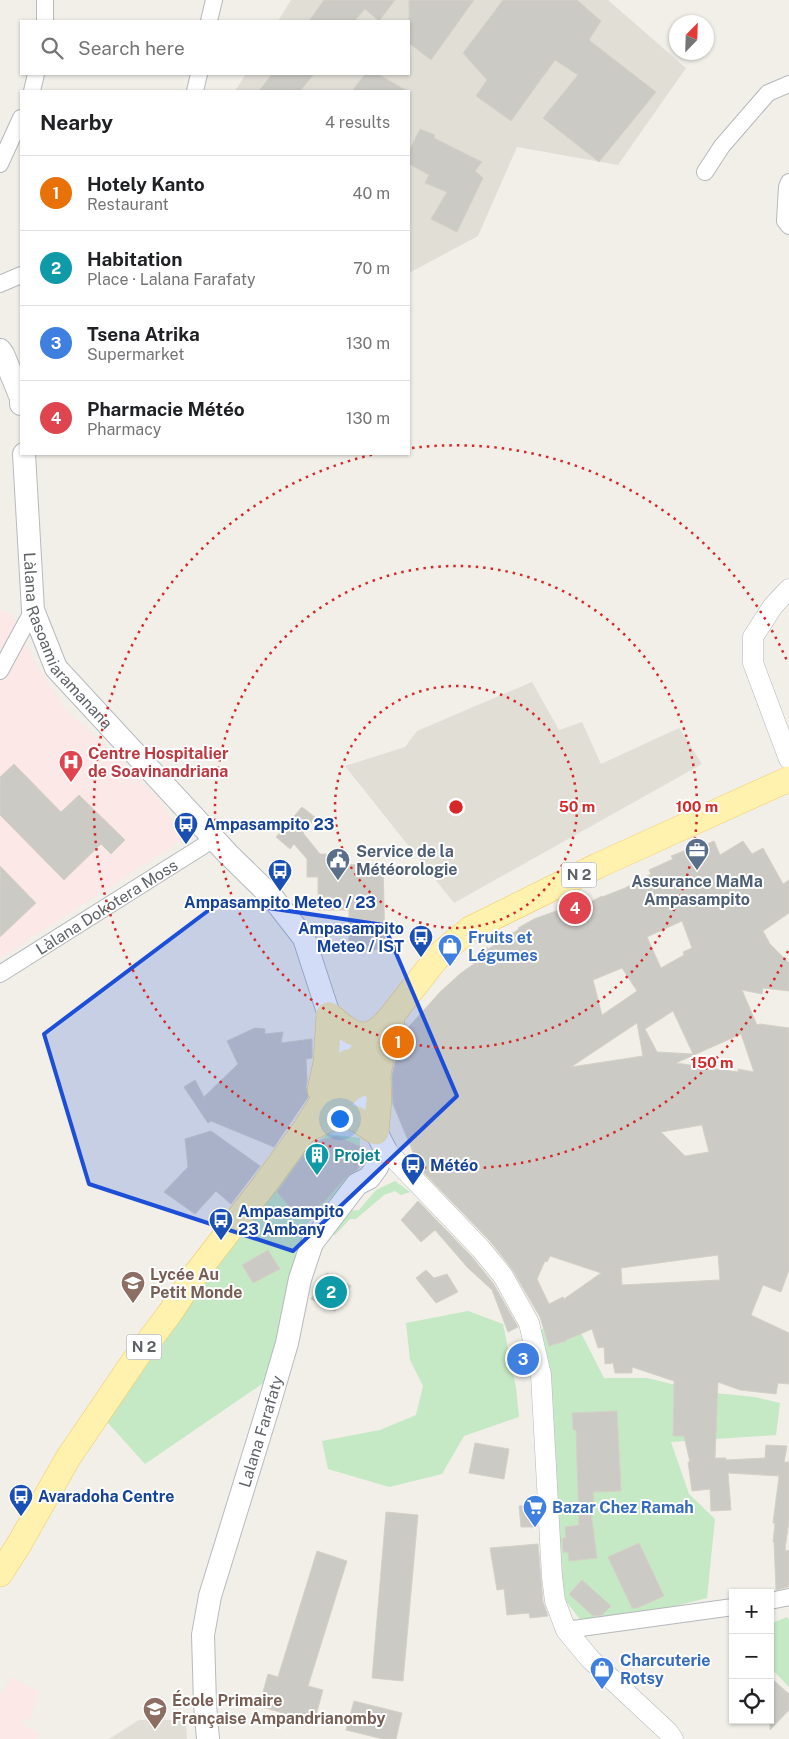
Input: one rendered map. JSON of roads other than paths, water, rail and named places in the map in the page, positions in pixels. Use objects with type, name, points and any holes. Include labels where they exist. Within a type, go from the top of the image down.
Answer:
[{"type":"main road","points":[[0,350],[20,396]]},
{"type":"main road","name":"Làlana Rasoamiaramanana","points":[[24,455],[33,610],[56,668],[214,838],[272,897],[304,938],[329,1015],[380,1141]]},
{"type":"main road","name":"N 2","points":[[0,1574],[68,1458],[195,1275],[303,1132],[352,1075],[377,1054],[397,1010],[417,982],[441,954],[470,929],[597,866],[789,779]]},
{"type":"main road","points":[[329,1015],[353,1034],[366,1034],[379,1030],[397,1010]]},
{"type":"main road","points":[[380,1141],[378,1075],[381,1059],[397,1010]]},
{"type":"main road","points":[[303,1132],[320,1091],[326,1062],[329,1015]]},
{"type":"main road","points":[[303,1132],[336,1117],[343,1116],[355,1118],[380,1141]]},
{"type":"main road","name":"Lalana Farafaty","points":[[208,1739],[203,1635],[210,1596],[287,1343],[300,1279],[312,1243],[357,1184],[369,1178],[378,1167],[380,1141]]},
{"type":"street","points":[[45,0],[45,20]]},
{"type":"street","points":[[209,20],[214,0]]},
{"type":"street","points":[[32,90],[36,75]]},
{"type":"street","points":[[195,90],[198,75]]},
{"type":"street","points":[[705,172],[722,146],[768,93],[789,84]]},
{"type":"street","points":[[0,164],[20,120]]},
{"type":"street","points":[[789,182],[785,221],[789,226]]},
{"type":"street","points":[[0,284],[20,275]]},
{"type":"street","points":[[789,589],[773,606],[753,637],[752,663],[789,759]]},
{"type":"street","points":[[0,670],[33,610]]},
{"type":"street","name":"Làlana Dokotera Moss","points":[[0,974],[214,838]]},
{"type":"street","points":[[380,1141],[481,1249],[503,1276],[529,1323],[541,1375],[552,1577],[555,1601],[566,1630],[590,1658],[668,1732],[673,1739]]},
{"type":"street","points":[[774,1600],[789,1598]]},
{"type":"street","points":[[566,1630],[729,1608]]},
{"type":"place","name":"Centre Hospitalier de Soavinandriana","points":[[71,783]]},
{"type":"place","name":"Ampasampito 23","points":[[186,845]]},
{"type":"place","name":"Assurance MaMa Ampasampito","points":[[697,871]]},
{"type":"place","name":"Service de la Météorologie","points":[[338,881]]},
{"type":"place","name":"Ampasampito Meteo / 23","points":[[280,892]]},
{"type":"place","name":"Pharmacie Météo","points":[[575,908]]},
{"type":"place","name":"Ampasampito Meteo / IST","points":[[421,958]]},
{"type":"place","name":"Fruits et Légumes","points":[[450,967]]},
{"type":"place","name":"Hotely Kanto","points":[[398,1042]]},
{"type":"place","name":"Projet","points":[[317,1176]]},
{"type":"place","name":"Météo","points":[[413,1186]]},
{"type":"place","name":"Ampasampito 23 Ambany","points":[[221,1241]]},
{"type":"place","name":"Habitation","points":[[331,1292]]},
{"type":"place","name":"Lycée Au Petit Monde","points":[[133,1304]]},
{"type":"place","name":"Tsena Atrika","points":[[523,1359]]},
{"type":"place","name":"Avaradoha Centre","points":[[21,1517]]},
{"type":"place","name":"Bazar Chez Ramah","points":[[535,1528]]},
{"type":"place","name":"Charcuterie Rotsy","points":[[602,1690]]},
{"type":"place","name":"École Primaire Française Ampandrianomby","points":[[155,1730]]}]
